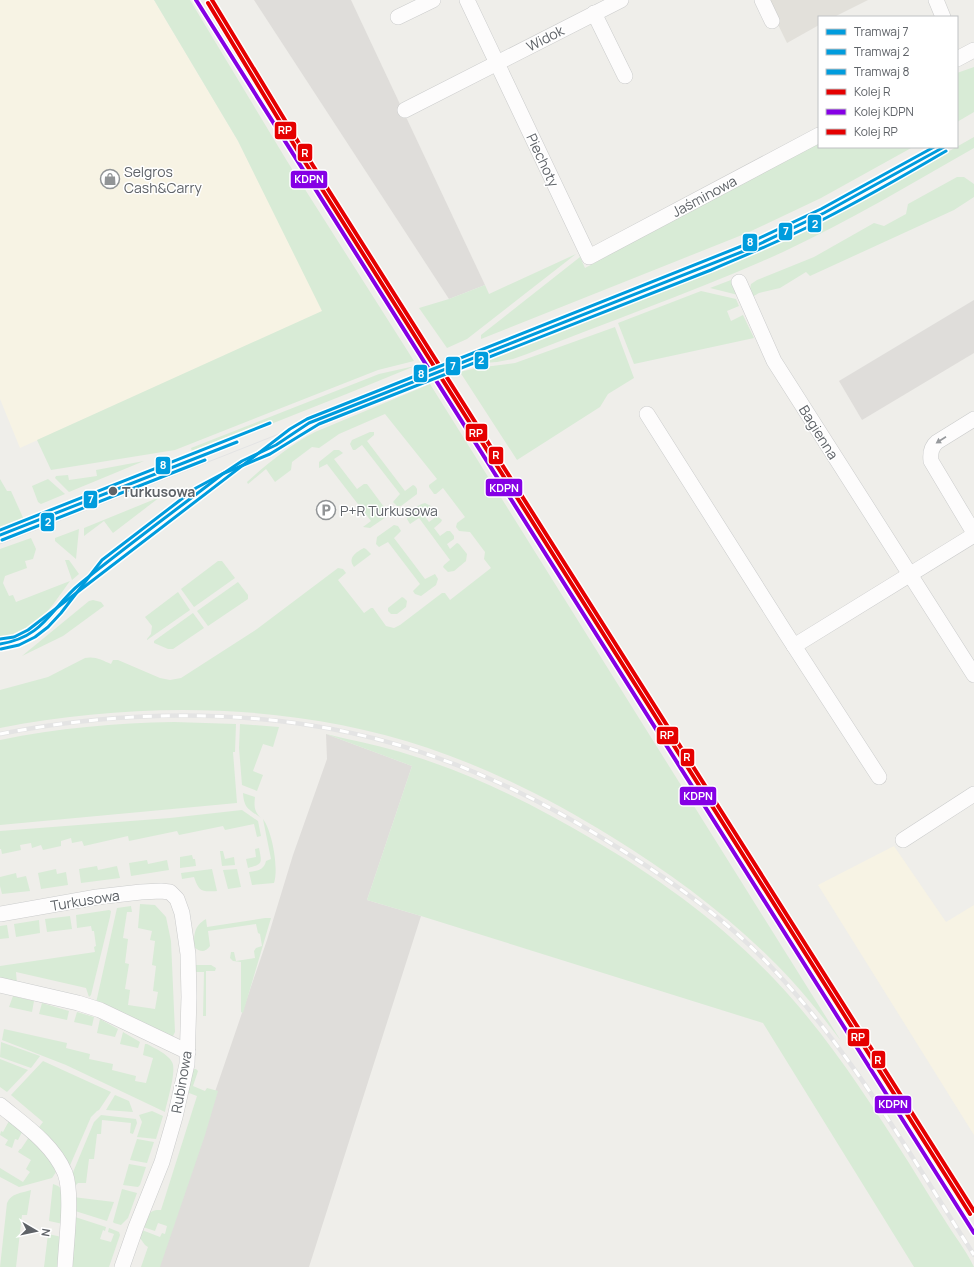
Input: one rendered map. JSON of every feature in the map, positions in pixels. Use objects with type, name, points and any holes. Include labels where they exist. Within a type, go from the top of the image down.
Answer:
[{"type":"street","points":[[398,16],[433,0]]},
{"type":"street","name":"Piechoty","points":[[467,0],[589,257]]},
{"type":"street","name":"Widok","points":[[497,64],[621,0]]},
{"type":"street","points":[[762,0],[772,21]]},
{"type":"street","points":[[936,0],[943,16]]},
{"type":"street","points":[[594,13],[626,76]]},
{"type":"street","points":[[958,57],[974,50]]},
{"type":"street","points":[[405,110],[497,64]]},
{"type":"street","name":"Jaśminowa","points":[[589,257],[818,136]]},
{"type":"street","name":"Bagienna","points":[[739,282],[774,361],[974,675]]},
{"type":"street","points":[[647,414],[879,777]]},
{"type":"street","points":[[794,646],[974,534],[931,461],[930,453],[933,445],[974,419]]},
{"type":"street","points":[[903,840],[974,794]]},
{"type":"street","name":"Turkusowa","points":[[0,914],[97,897],[141,892],[170,892]]},
{"type":"street","name":"Rubinowa","points":[[122,1267],[168,1144],[185,1072],[188,1052],[190,997],[188,954],[182,913],[177,899],[170,892]]},
{"type":"street","points":[[0,984],[78,1003],[100,1010],[188,1052]]},
{"type":"street","points":[[0,1105],[22,1122],[52,1151],[65,1174],[68,1191],[68,1207],[65,1267]]},
{"type":"shaded area","points":[[0,0],[154,0],[238,141],[323,311],[20,448],[0,399]]},
{"type":"shaded area","points":[[254,0],[351,0],[485,285],[449,299]]},
{"type":"shaded area","points":[[766,0],[868,0],[836,16],[818,16],[818,26],[787,43]]},
{"type":"shaded area","points":[[974,300],[974,353],[862,420],[839,381]]},
{"type":"shaded area","points":[[326,734],[412,766],[367,900],[421,916],[309,1267],[155,1267],[267,940],[293,855],[327,759]]},
{"type":"shaded area","points":[[894,846],[946,922],[974,905],[974,1135],[818,885]]},
{"type":"green space","points":[[154,0],[190,0],[287,161],[414,361],[378,370],[175,450],[51,470],[37,440],[322,311],[238,141]]},
{"type":"green space","points":[[974,67],[974,112],[958,121],[958,73]]},
{"type":"green space","points":[[974,137],[974,148],[856,215],[783,252],[687,292],[527,354],[513,359],[464,366],[488,355],[497,355],[693,279],[783,241],[852,206],[955,148],[958,148],[958,146]]},
{"type":"green space","points":[[818,142],[818,148],[911,148],[821,198],[747,233],[481,339],[481,335],[580,257],[585,268]]},
{"type":"green space","points":[[957,177],[964,177],[974,184],[974,197],[954,210],[810,276],[806,272],[780,288],[759,293],[752,297],[750,289],[751,284],[757,280],[814,257],[874,223],[884,226],[906,214],[908,204]]},
{"type":"green space","points":[[576,254],[467,339],[447,348],[419,308],[449,299],[485,285],[489,294]]},
{"type":"green space","points":[[731,280],[738,295],[710,288]]},
{"type":"green space","points":[[701,291],[736,299],[739,306],[727,311],[731,321],[743,315],[754,338],[634,364],[618,323]]},
{"type":"green space","points":[[615,327],[634,378],[608,394],[600,407],[517,460],[460,372],[476,368],[515,363]]},
{"type":"green space","points":[[415,366],[193,455],[191,448],[379,374]]},
{"type":"green space","points":[[430,384],[841,1041],[806,996],[773,961],[730,921],[661,869],[612,837],[523,787],[476,766],[428,748],[376,733],[323,722],[269,714],[215,711],[161,710],[106,713],[53,719],[0,728],[0,690],[48,677],[85,658],[98,659],[111,664],[113,660],[118,660],[160,678],[170,680],[181,678],[257,629],[338,568],[343,569],[346,573],[338,580],[364,613],[373,608],[386,626],[394,628],[442,593],[445,593],[450,600],[491,568],[484,559],[485,552],[470,532],[459,531],[456,527],[457,523],[465,517],[443,488],[434,494],[429,485],[437,479],[385,414],[339,434],[319,448],[312,447],[292,462],[291,470],[275,482],[266,469],[248,484],[247,482],[280,455],[315,432]]},
{"type":"green space","points":[[370,432],[374,432],[374,435],[367,441],[405,491],[413,485],[417,489],[417,494],[401,506],[397,506],[393,502],[400,494],[362,445],[353,450],[350,444],[352,440]]},
{"type":"green space","points":[[334,450],[339,450],[343,453],[334,459],[357,489],[364,484],[367,484],[387,511],[386,517],[370,528],[363,527],[371,521],[327,464],[319,468],[319,462]]},
{"type":"green space","points":[[144,461],[69,492],[55,478],[56,476],[68,475],[69,480],[97,476],[96,470]]},
{"type":"green space","points":[[0,479],[7,491],[11,491],[25,522],[0,530]]},
{"type":"green space","points":[[48,479],[65,494],[41,504],[38,502],[32,486]]},
{"type":"green space","points":[[160,497],[113,533],[104,521],[84,536],[84,528]]},
{"type":"green space","points":[[425,503],[431,506],[430,509],[423,514],[429,522],[437,516],[442,520],[434,528],[440,536],[447,531],[450,531],[454,536],[454,539],[447,544],[450,549],[457,543],[467,554],[466,561],[454,571],[448,572],[443,567],[450,560],[419,518],[410,524],[407,519],[413,509]]},
{"type":"green space","points":[[394,525],[398,526],[401,531],[394,538],[425,579],[435,574],[438,579],[436,585],[421,596],[415,594],[413,591],[420,584],[388,542],[379,547],[376,544],[377,537]]},
{"type":"green space","points":[[79,529],[76,559],[55,541],[55,538]]},
{"type":"green space","points":[[31,538],[36,549],[33,559],[25,561],[27,568],[5,576],[3,583],[9,596],[13,595],[16,602],[70,581],[54,603],[36,623],[19,634],[0,637],[0,549]]},
{"type":"green space","points":[[364,548],[371,554],[354,567],[351,561],[353,556],[355,553]]},
{"type":"green space","points":[[65,560],[69,560],[79,574],[72,580]]},
{"type":"green space","points":[[218,561],[222,561],[235,578],[194,607],[181,589]]},
{"type":"green space","points":[[238,582],[248,595],[248,599],[208,626],[197,611]]},
{"type":"green space","points":[[178,592],[190,610],[147,640],[151,634],[152,626],[145,617]]},
{"type":"green space","points":[[402,597],[407,601],[406,607],[397,614],[391,614],[388,611],[388,608]]},
{"type":"green space","points":[[93,600],[101,602],[104,606],[63,636],[22,656],[89,601]]},
{"type":"green space","points":[[193,613],[204,628],[173,649],[168,649],[154,643],[154,641]]},
{"type":"green space","points":[[174,722],[236,724],[235,752],[233,752],[237,803],[0,825],[0,740],[43,732],[87,727]]},
{"type":"green space","points":[[240,724],[279,727],[273,747],[263,744],[253,771],[263,775],[257,791],[242,785],[239,748]]},
{"type":"green space","points":[[326,734],[379,746],[410,755],[481,781],[504,792],[548,814],[617,854],[689,903],[711,921],[755,959],[813,1023],[878,1115],[974,1267],[914,1267],[763,1023],[367,900],[412,766]]},
{"type":"green space","points":[[243,793],[255,797],[255,808],[261,818],[246,806]]},
{"type":"green space","points":[[242,810],[258,821],[261,836],[257,837],[254,824],[225,830],[223,826],[179,835],[177,831],[129,841],[128,836],[84,846],[82,841],[72,843],[71,838],[61,841],[61,846],[43,850],[41,845],[32,848],[31,843],[20,845],[21,850],[2,854],[0,849],[0,831],[170,818]]},
{"type":"green space","points":[[263,819],[269,832],[274,850],[276,868],[274,883],[252,885],[249,872],[260,870],[266,861],[271,859]]},
{"type":"green space","points":[[259,848],[261,860],[259,864],[248,868],[246,859],[256,857],[255,849]]},
{"type":"green space","points":[[220,851],[223,851],[225,859],[234,857],[235,865],[222,866]]},
{"type":"green space","points":[[192,855],[193,859],[195,859],[196,866],[180,868],[180,857]]},
{"type":"green space","points":[[147,860],[148,864],[167,860],[169,870],[131,876],[129,863]]},
{"type":"green space","points":[[97,866],[98,870],[117,866],[120,878],[81,883],[79,869]]},
{"type":"green space","points":[[56,869],[57,874],[66,872],[68,885],[41,889],[38,873]]},
{"type":"green space","points":[[212,869],[217,891],[202,890],[198,886],[194,877],[182,879],[181,873]]},
{"type":"green space","points":[[237,869],[241,887],[228,889],[223,870]]},
{"type":"green space","points":[[16,873],[17,878],[26,876],[30,891],[2,894],[0,877]]},
{"type":"green space","points":[[140,904],[155,905],[166,917],[171,941],[175,1032],[170,1038],[96,1003],[117,908],[131,906],[132,912],[127,912],[123,938],[128,939],[125,963],[129,964],[125,989],[130,990],[128,1005],[155,1009],[158,992],[153,991],[156,966],[152,965],[155,941],[150,940],[152,931],[138,928]]},
{"type":"green space","points":[[109,910],[111,911],[110,917],[91,995],[89,997],[86,988],[16,972],[17,984],[0,980],[0,966],[95,952],[94,947],[96,946],[94,931],[92,931],[91,926],[77,928],[76,915]]},
{"type":"green space","points":[[70,916],[72,929],[47,932],[45,919]]},
{"type":"green space","points":[[271,918],[243,1013],[241,1012],[241,962],[233,961],[230,958],[231,952],[234,952],[236,961],[255,958],[254,951],[256,948],[262,946],[260,934],[258,933],[256,924],[208,931],[210,946],[204,951],[200,951],[194,947],[195,934],[199,924],[206,919],[207,927]]},
{"type":"green space","points":[[39,920],[40,933],[16,937],[14,924]]},
{"type":"green space","points":[[7,925],[9,938],[0,939],[0,926]]},
{"type":"green space","points":[[196,965],[211,965],[216,968],[215,971],[206,971],[206,1016],[203,1016],[204,972],[193,972]]},
{"type":"green space","points":[[13,996],[34,1001],[32,1012],[9,1007]]},
{"type":"green space","points":[[42,1003],[69,1011],[67,1020],[39,1014]]},
{"type":"green space","points":[[77,1012],[94,1017],[92,1026],[74,1022]]},
{"type":"green space","points":[[100,1019],[118,1029],[115,1037],[97,1033]]},
{"type":"green space","points":[[4,1029],[67,1043],[66,1048],[90,1054],[89,1059],[113,1064],[112,1070],[136,1076],[135,1081],[146,1083],[153,1058],[143,1055],[145,1044],[147,1044],[167,1056],[172,1062],[173,1079],[165,1112],[66,1065],[2,1040]]},
{"type":"green space","points":[[123,1032],[140,1042],[138,1048],[120,1044]]},
{"type":"green space","points":[[1,1042],[40,1056],[31,1068],[0,1057]]},
{"type":"green space","points":[[0,1059],[28,1070],[7,1092],[0,1087]]},
{"type":"green space","points":[[43,1061],[111,1092],[99,1110],[91,1117],[68,1170],[37,1130],[43,1122],[11,1095]]},
{"type":"green space","points":[[194,1069],[198,1071],[193,1086],[205,1091],[207,1088],[218,1091],[205,1135],[160,1267],[141,1267],[148,1247],[140,1238],[142,1230],[160,1237],[162,1233],[165,1234],[167,1226],[158,1223],[155,1231],[143,1227],[151,1212],[161,1210],[197,1096],[189,1093],[188,1090],[192,1070]]},
{"type":"green space","points":[[115,1095],[129,1101],[133,1112],[106,1110]]},
{"type":"green space","points":[[152,1111],[163,1116],[156,1139],[137,1137],[142,1122],[139,1115]]},
{"type":"green space","points":[[101,1115],[136,1119],[137,1123],[133,1134],[130,1133],[131,1123],[102,1120],[101,1134],[97,1134],[94,1159],[89,1159],[86,1183],[78,1183],[75,1186],[71,1177],[94,1122]]},
{"type":"green space","points":[[10,1119],[23,1130],[18,1140],[15,1139],[12,1148],[5,1145],[8,1140],[0,1135],[1,1131],[3,1132]]},
{"type":"green space","points":[[29,1137],[47,1153],[56,1172],[52,1178],[19,1187],[0,1177],[0,1168],[23,1182],[30,1172],[26,1169],[31,1160],[18,1152]]},
{"type":"green space","points":[[137,1139],[154,1142],[147,1163],[130,1160]]},
{"type":"green space","points":[[129,1164],[146,1167],[138,1187],[123,1185]]},
{"type":"green space","points":[[53,1184],[63,1190],[63,1224],[49,1221]]},
{"type":"green space","points":[[122,1189],[137,1193],[128,1218],[121,1225],[113,1222]]},
{"type":"green space","points":[[31,1190],[27,1215],[22,1215],[16,1267],[0,1267],[7,1203],[14,1195]]},
{"type":"green space","points":[[73,1197],[114,1202],[107,1221],[72,1210]]},
{"type":"green space","points":[[72,1216],[106,1227],[105,1231],[103,1230],[100,1239],[111,1242],[114,1234],[108,1232],[109,1228],[119,1232],[120,1235],[109,1267],[69,1267]]},
{"type":"green space","points":[[48,1234],[62,1237],[60,1267],[44,1267]]},
{"type":"tram line","name":"8","points":[[0,639],[14,637],[28,630],[290,429],[307,419],[747,244],[821,209],[932,148]]},
{"type":"tram line","name":"7","points":[[0,644],[27,635],[37,628],[81,583],[224,473],[242,461],[276,445],[309,423],[749,249],[824,213],[942,148]]},
{"type":"tram line","name":"2","points":[[1,649],[19,645],[35,637],[48,627],[61,613],[102,560],[196,488],[222,474],[270,454],[319,424],[711,270],[807,228],[946,151]]},
{"type":"tram line","points":[[0,544],[317,419]]},
{"type":"tram line","name":"8","points":[[0,530],[270,423]]},
{"type":"tram line","name":"7","points":[[0,535],[237,442]]},
{"type":"tram line","name":"2","points":[[2,540],[205,460]]},
{"type":"railway","points":[[0,734],[54,725],[110,719],[165,716],[220,716],[276,721],[331,729],[385,741],[462,767],[508,787],[554,810],[598,835],[682,890],[740,936],[775,971],[804,1003],[856,1072],[905,1145],[974,1255]]},
{"type":"rail line","name":"KDPN","points":[[196,0],[974,1233]]},
{"type":"rail line","name":"R","points":[[212,0],[300,145],[974,1211]]},
{"type":"rail line","name":"RP","points":[[208,3],[296,148],[970,1214]]},
{"type":"place","name":"Selgros Cash&Carry","points":[[110,179]]},
{"type":"place","name":"Turkusowa","points":[[113,491]]},
{"type":"place","name":"P+R Turkusowa","points":[[326,510]]}]
